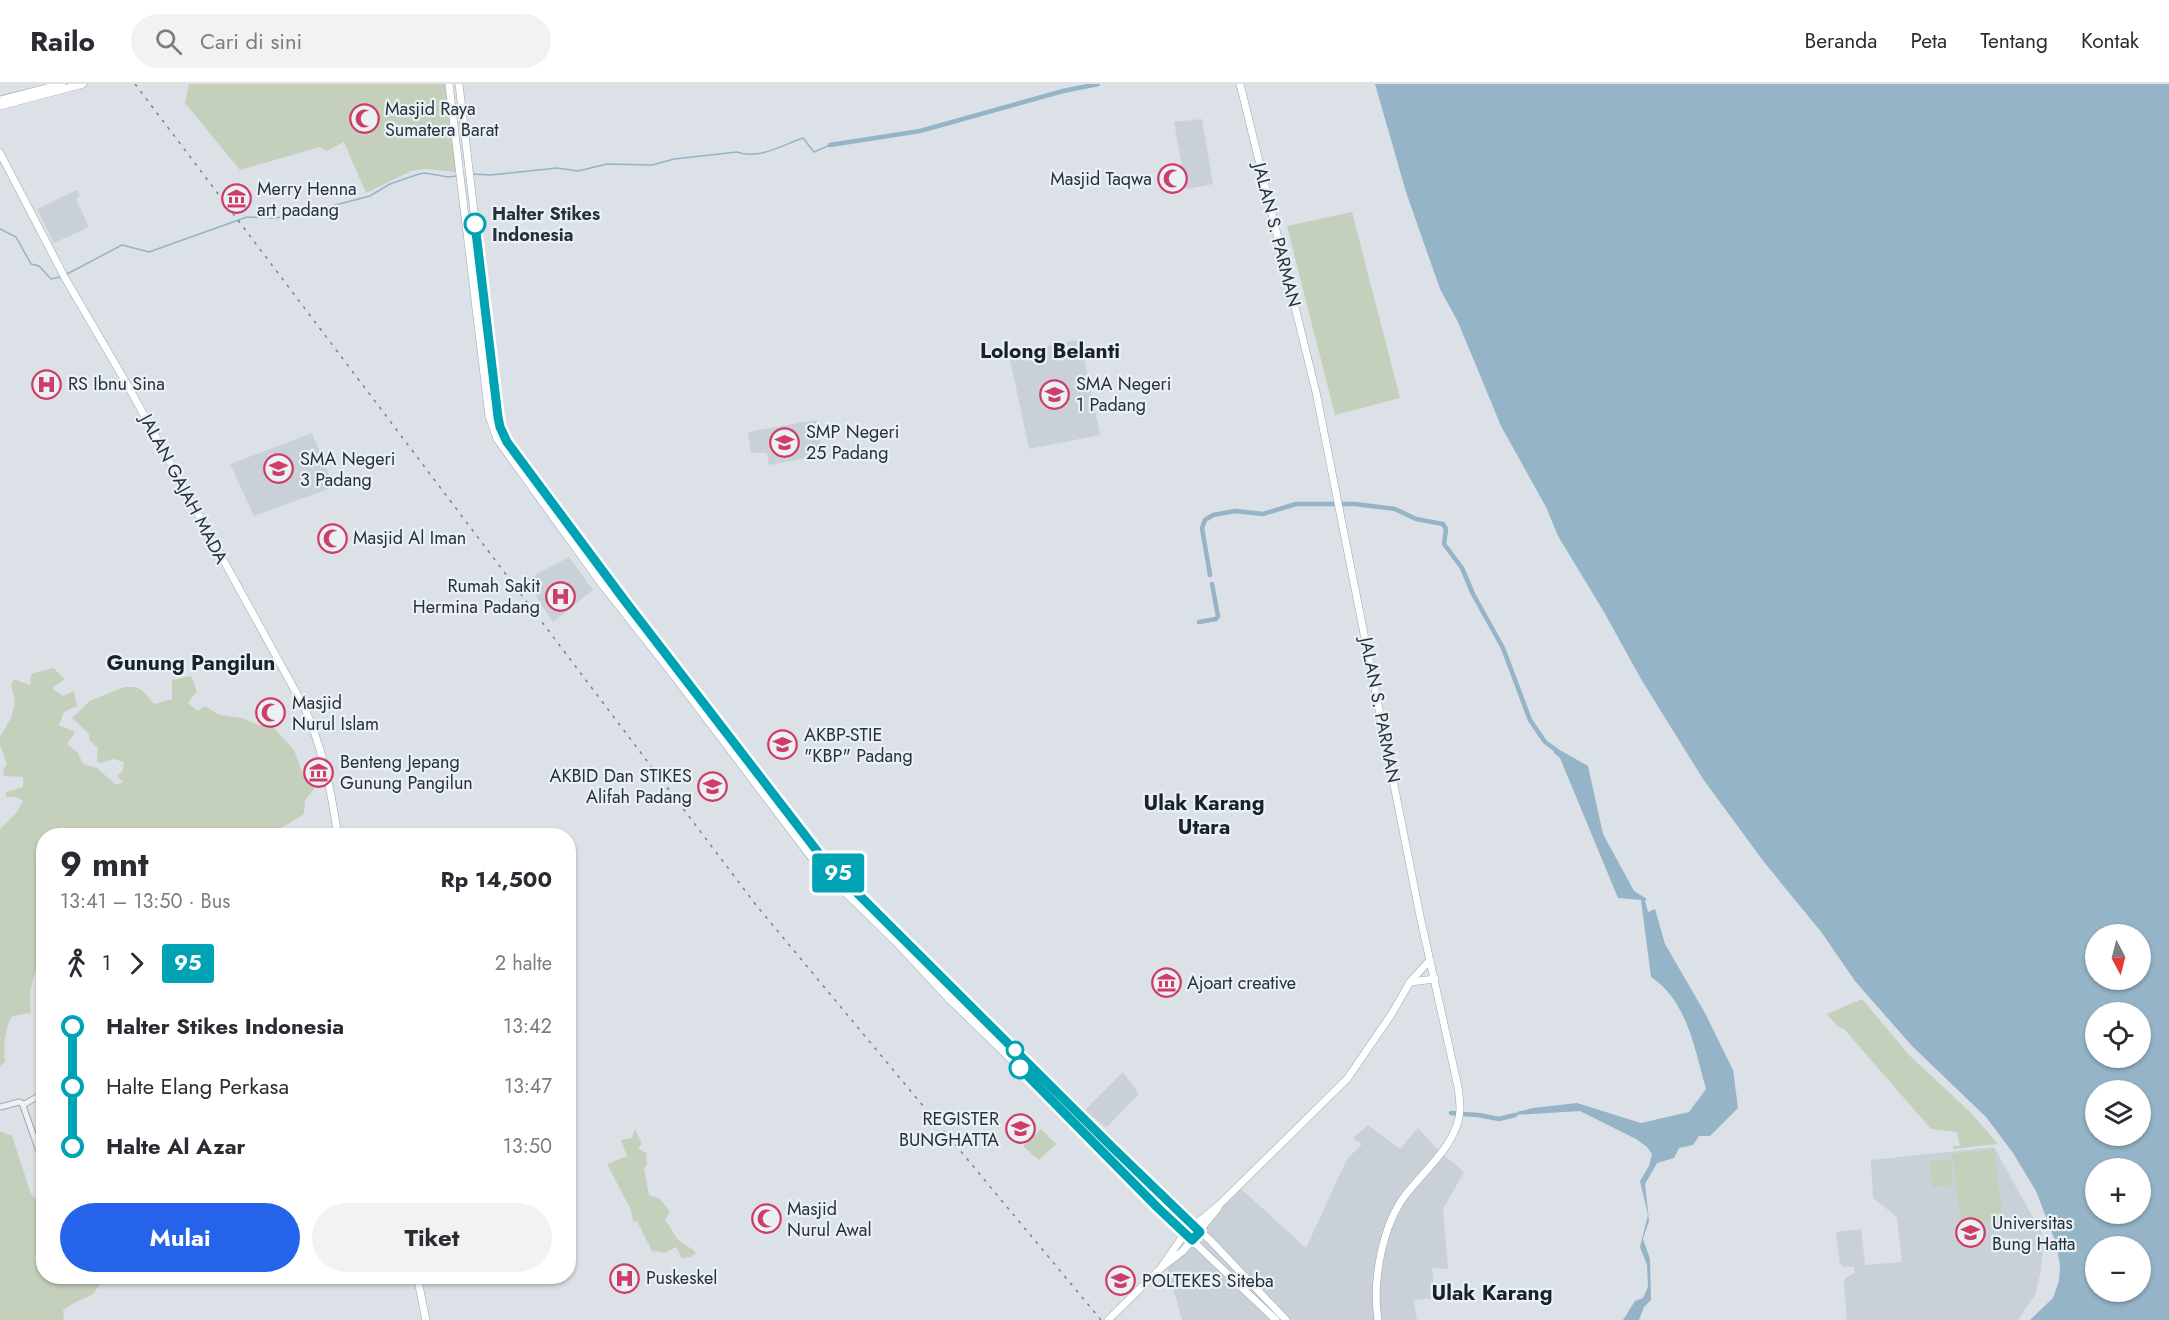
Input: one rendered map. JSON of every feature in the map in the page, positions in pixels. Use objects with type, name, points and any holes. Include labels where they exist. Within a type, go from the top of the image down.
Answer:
[{"type":"main road","points":[[0,106],[62,84]]},
{"type":"main road","points":[[0,100],[83,84]]},
{"type":"main road","points":[[449,84],[480,303]]},
{"type":"main road","points":[[459,84],[470,182],[489,416],[497,439],[541,502],[824,860],[1286,1320]]},
{"type":"main road","name":"JALAN S. PARMAN","points":[[1240,84],[1314,384],[1430,960],[1457,1079],[1460,1109],[1452,1137],[1406,1194],[1394,1216],[1385,1242],[1376,1281],[1378,1320]]},
{"type":"main road","name":"JALAN GAJAH MADA","points":[[0,153],[64,275],[140,407],[307,715],[326,769],[337,828]]},
{"type":"main road","points":[[681,679],[817,865],[1192,1240],[1276,1320]]},
{"type":"main road","points":[[1161,1268],[1185,1233],[1219,1205],[1347,1079],[1385,1025],[1410,982],[1430,960]]},
{"type":"main road","points":[[1410,982],[1435,979]]},
{"type":"main road","points":[[957,1006],[964,999]]},
{"type":"main road","points":[[1108,1320],[1161,1268],[1176,1257],[1200,1232],[1219,1205]]},
{"type":"main road","points":[[419,1284],[426,1320]]},
{"type":"street","points":[[23,1105],[36,1098]]},
{"type":"street","points":[[0,1107],[19,1102],[23,1105],[36,1142]]},
{"type":"shaded area","points":[[1202,119],[1213,184],[1186,189],[1174,122]]},
{"type":"shaded area","points":[[77,190],[80,196],[76,199],[89,227],[54,243],[37,209]]},
{"type":"shaded area","name":"SMA Negeri 1 Padang","points":[[1078,340],[1082,349],[1100,435],[1029,449],[1009,354]]},
{"type":"shaded area","name":"SMP Negeri 25 Padang","points":[[817,420],[823,455],[769,465],[767,453],[751,453],[748,432]]},
{"type":"shaded area","name":"SMA Negeri 3 Padang","points":[[312,433],[334,487],[254,516],[230,464]]},
{"type":"shaded area","name":"Rumah Sakit Hermina Padang","points":[[569,557],[593,590],[553,622],[528,579]]},
{"type":"shaded area","points":[[1123,1072],[1139,1094],[1106,1128],[1085,1110]]},
{"type":"shaded area","points":[[1368,1125],[1400,1149],[1418,1128],[1439,1151],[1464,1172],[1443,1209],[1448,1269],[1432,1268],[1435,1298],[1414,1300],[1417,1320],[1182,1320],[1167,1266],[1240,1188],[1306,1248],[1347,1159],[1362,1144],[1353,1138]]},
{"type":"shaded area","name":"Universitas Bung Hatta","points":[[1994,1147],[2042,1234],[2041,1271],[2035,1295],[2018,1320],[1847,1320],[1845,1278],[1855,1273],[1854,1267],[1844,1267],[1840,1264],[1836,1232],[1861,1229],[1865,1265],[1902,1262],[1897,1217],[1873,1198],[1871,1160]]},
{"type":"green space","points":[[189,84],[445,84],[456,172],[424,169],[411,171],[366,193],[344,142],[327,151],[320,147],[240,170],[185,103]]},
{"type":"green space","points":[[1352,212],[1400,398],[1335,415],[1287,226]]},
{"type":"green space","points":[[53,668],[65,679],[52,688],[63,696],[74,691],[77,706],[64,712],[59,725],[75,732],[67,744],[78,753],[83,764],[97,768],[116,785],[123,782],[117,776],[122,772],[124,762],[113,759],[101,763],[97,761],[98,748],[89,740],[89,734],[72,718],[90,701],[124,687],[135,687],[142,690],[154,704],[172,699],[172,680],[191,676],[197,691],[188,703],[198,711],[205,706],[219,715],[242,718],[261,726],[265,722],[276,730],[294,750],[303,774],[312,781],[315,788],[305,800],[304,814],[281,828],[36,828],[36,969],[30,998],[31,1013],[12,1016],[5,1038],[5,1062],[0,1066],[0,829],[17,812],[23,801],[16,797],[6,797],[6,792],[23,787],[23,777],[4,776],[3,770],[7,764],[0,745],[0,737],[12,716],[15,700],[11,685],[14,679],[30,685],[31,674]]},
{"type":"green space","points":[[1862,999],[1909,1055],[1970,1112],[1998,1144],[1953,1149],[1953,1146],[1960,1146],[1957,1132],[1931,1129],[1844,1029],[1838,1027],[1827,1014]]},
{"type":"green space","points":[[635,1129],[642,1144],[638,1148],[646,1153],[647,1165],[644,1169],[649,1195],[660,1199],[670,1212],[665,1220],[678,1240],[696,1253],[690,1257],[682,1258],[676,1247],[665,1253],[652,1251],[637,1221],[633,1222],[631,1210],[607,1164],[627,1156],[621,1140],[632,1138]]},
{"type":"green space","points":[[1041,1129],[1056,1144],[1039,1160],[1023,1146]]},
{"type":"green space","points":[[0,1131],[12,1136],[31,1194],[36,1199],[36,1284],[100,1284],[92,1295],[63,1310],[64,1320],[0,1320]]},
{"type":"green space","points":[[1994,1149],[2003,1220],[1961,1225],[1952,1154]]},
{"type":"green space","points":[[1951,1159],[1953,1185],[1932,1187],[1930,1161]]},
{"type":"water","points":[[1375,84],[2169,84],[2169,1320],[2030,1320],[2053,1298],[2059,1281],[2060,1265],[2056,1243],[2036,1191],[2013,1153],[1986,1117],[1912,1046],[1855,981],[1822,933],[1764,862],[1703,779],[1641,679],[1558,536],[1546,507],[1501,426],[1458,322],[1440,289],[1406,192]]},
{"type":"water","points":[[1558,749],[1588,766],[1603,834],[1634,891],[1647,899],[1645,901],[1648,912],[1655,909],[1665,944],[1705,1013],[1733,1070],[1738,1108],[1710,1136],[1699,1136],[1693,1145],[1679,1148],[1674,1158],[1657,1163],[1645,1184],[1649,1221],[1643,1239],[1650,1259],[1651,1300],[1644,1307],[1639,1320],[1623,1320],[1635,1301],[1643,1298],[1648,1287],[1647,1265],[1640,1247],[1648,1215],[1640,1181],[1649,1166],[1652,1154],[1636,1139],[1580,1111],[1515,1115],[1517,1112],[1533,1108],[1577,1103],[1641,1123],[1689,1112],[1706,1089],[1693,1042],[1681,1012],[1663,987],[1651,977],[1641,900],[1618,898],[1560,758],[1553,752]]},
{"type":"waterway","points":[[830,145],[920,131],[1063,91],[1098,84]]},
{"type":"waterway","points":[[471,174],[491,175],[557,168],[578,171],[607,164],[652,165],[674,159],[737,152],[762,153],[803,138],[814,152],[830,145]]},
{"type":"waterway","points":[[67,274],[122,245],[149,252],[247,217],[293,216],[370,196],[390,184],[419,174],[457,176]]},
{"type":"waterway","points":[[0,229],[16,237],[31,264],[39,266],[51,279],[60,277]]},
{"type":"waterway","points":[[1210,575],[1202,528],[1205,520],[1213,515],[1235,511],[1263,514],[1296,504],[1355,504],[1395,509],[1416,519],[1443,524],[1446,529],[1444,544],[1462,568],[1473,594],[1503,648],[1530,720],[1545,742],[1556,750]]},
{"type":"waterway","points":[[1199,622],[1216,619],[1218,616],[1212,584]]},
{"type":"waterway","points":[[1451,1113],[1499,1119],[1515,1115]]},
{"type":"railway","points":[[135,84],[756,905],[1101,1320]]},
{"type":"bus line","name":"95","points":[[475,224],[498,417],[507,442],[625,601],[824,860],[1200,1232],[1192,1240],[1020,1068]]},
{"type":"place","name":"Masjid Raya Sumatera Barat","points":[[364,119]]},
{"type":"place","name":"Masjid Taqwa","points":[[1173,179]]},
{"type":"place","name":"Merry Henna art padang","points":[[236,199]]},
{"type":"place","name":"Halter Stikes Indonesia","points":[[475,224]]},
{"type":"place","name":"RS Ibnu Sina","points":[[47,384]]},
{"type":"place","name":"SMA Negeri 1 Padang","points":[[1055,394]]},
{"type":"place","name":"SMP Negeri 25 Padang","points":[[785,442]]},
{"type":"place","name":"SMA Negeri 3 Padang","points":[[279,469]]},
{"type":"place","name":"Masjid Al Iman","points":[[332,538]]},
{"type":"place","name":"Rumah Sakit Hermina Padang","points":[[561,596]]},
{"type":"place","name":"Masjid Nurul Islam","points":[[271,713]]},
{"type":"place","name":"AKBP-STIE \"KBP\" Padang","points":[[783,745]]},
{"type":"place","name":"Benteng Jepang Gunung Pangilun","points":[[319,772]]},
{"type":"place","name":"AKBID Dan STIKES Alifah Padang","points":[[713,786]]},
{"type":"place","name":"Ajoart creative","points":[[1166,983]]},
{"type":"place","name":"REGISTER BUNGHATTA","points":[[1020,1129]]},
{"type":"place","name":"Masjid Nurul Awal","points":[[766,1219]]},
{"type":"place","name":"Universitas Bung Hatta","points":[[1971,1233]]},
{"type":"place","name":"Puskeskel","points":[[625,1278]]},
{"type":"place","name":"POLTEKES Siteba","points":[[1121,1281]]},
{"type":"district","name":"Lolong Belanti","points":[[1050,351]]},
{"type":"district","name":"Gunung Pangilun","points":[[191,663]]},
{"type":"district","name":"Ulak Karang Utara","points":[[1204,815]]},
{"type":"district","name":"Ulak Karang","points":[[1492,1293]]}]
